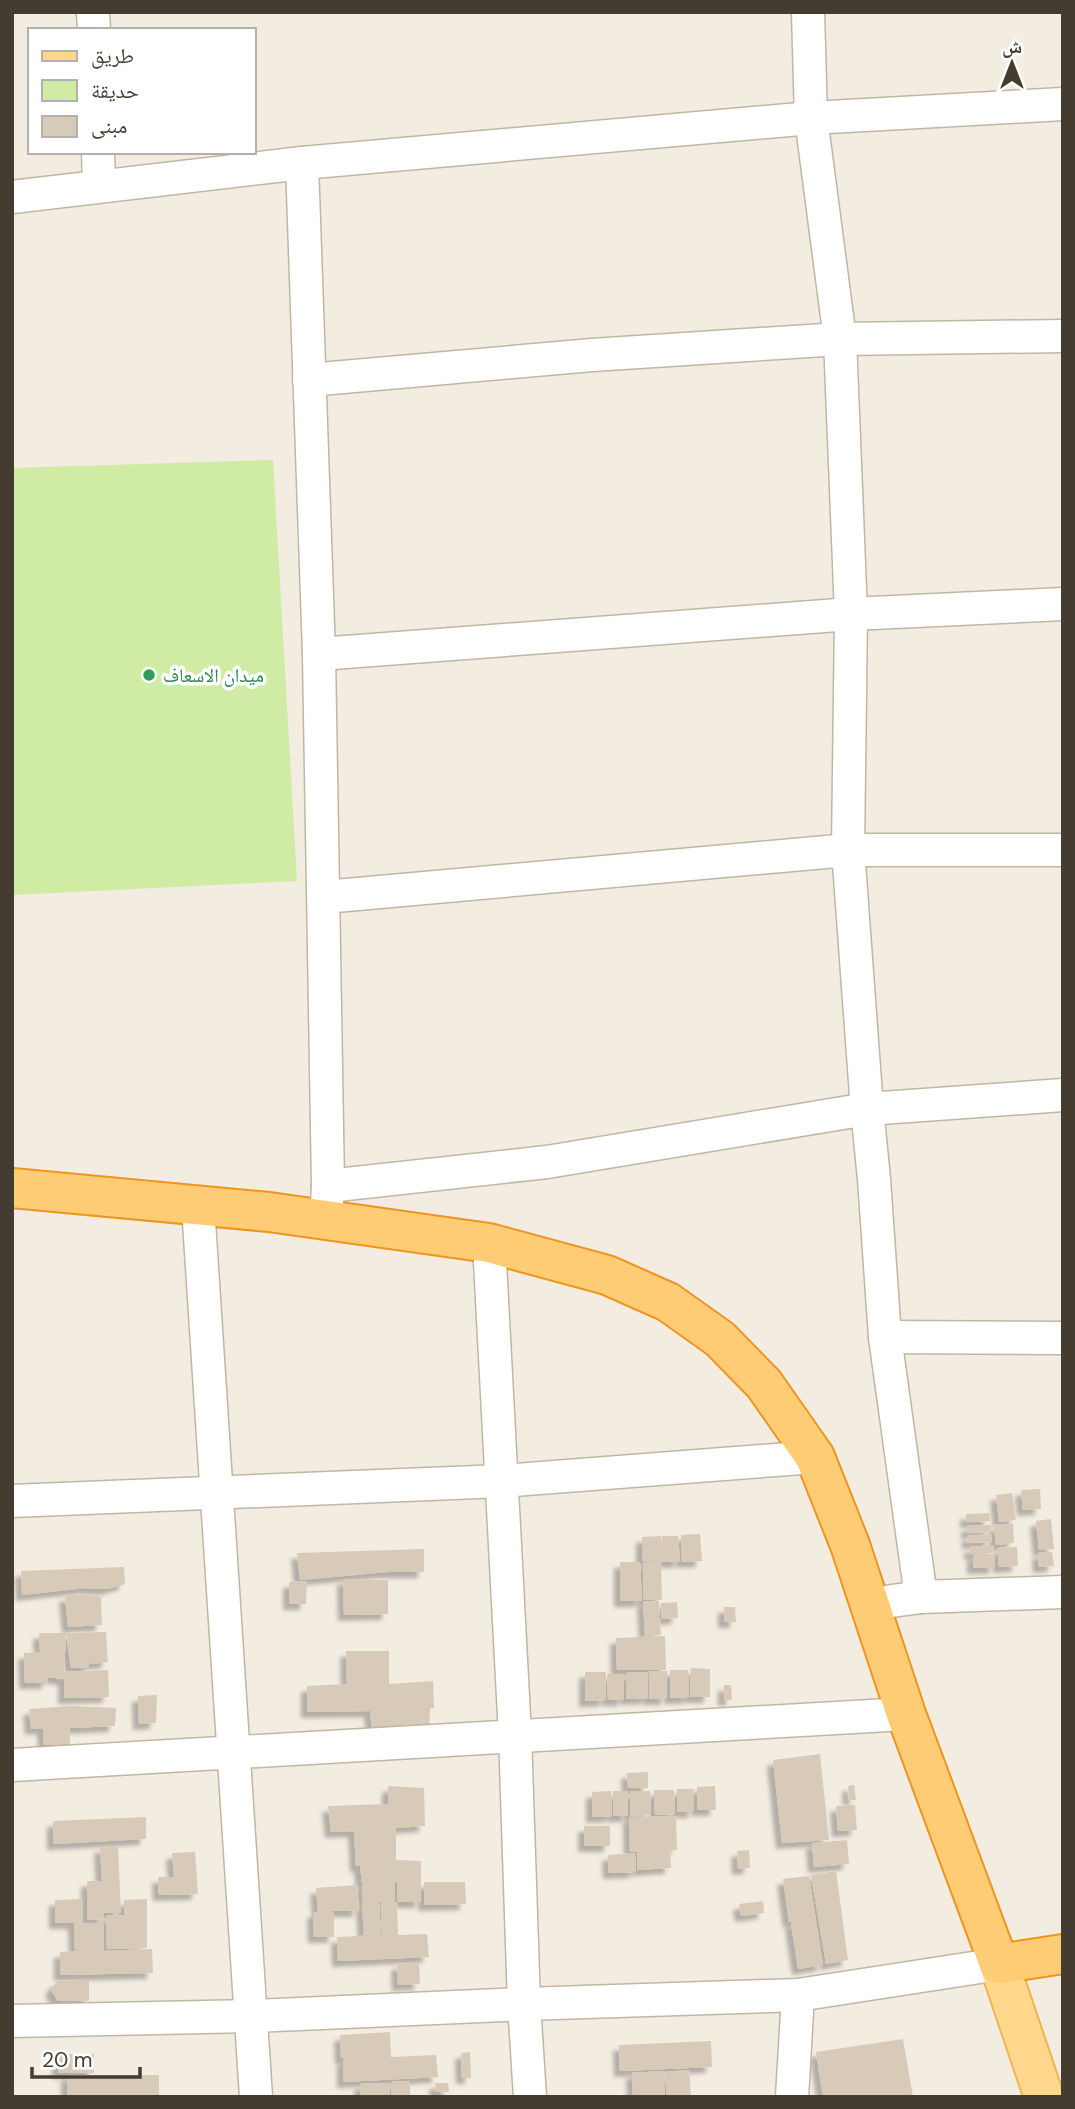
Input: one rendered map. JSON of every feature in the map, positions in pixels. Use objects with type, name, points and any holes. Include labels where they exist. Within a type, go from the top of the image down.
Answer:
[{"type":"highway","points":[[12,1188],[198,1206],[327,1202],[607,1275],[668,1302],[720,1339],[765,1384],[815,1457],[850,1545],[906,1714],[999,1964],[1063,1954]]},
{"type":"main road","points":[[999,1964],[1044,2097]]},
{"type":"street","points":[[808,12],[811,117],[840,339],[850,614],[848,850],[885,1337],[921,1597]]},
{"type":"street","points":[[12,197],[302,163],[811,117],[1063,104]]},
{"type":"street","points":[[98,154],[99,186]]},
{"type":"street","points":[[302,163],[319,654],[327,1202],[867,1109],[1063,1095]]},
{"type":"street","points":[[309,380],[592,355],[840,339],[1063,336]]},
{"type":"street","points":[[319,654],[850,614],[1063,604]]},
{"type":"street","points":[[324,897],[848,850],[1063,850]]},
{"type":"street","points":[[198,1206],[256,2097]]},
{"type":"street","points":[[489,1243],[515,1735],[524,2004],[530,2097]]},
{"type":"street","points":[[885,1337],[1063,1338]]},
{"type":"street","points":[[12,1501],[502,1481],[815,1457]]},
{"type":"street","points":[[870,1604],[921,1597],[1063,1592]]},
{"type":"street","points":[[12,1765],[906,1714]]},
{"type":"street","points":[[12,2021],[252,2016],[798,1995],[999,1964]]},
{"type":"street","points":[[792,2097],[798,1995]]},
{"type":"green space","name":"ميدان الاسعاف","points":[[273,460],[297,881],[12,895],[12,468]]},
{"type":"building","points":[[1040,1489],[1041,1509],[1023,1510],[1021,1490]]},
{"type":"building","points":[[1012,1493],[1016,1520],[999,1522],[996,1495]]},
{"type":"building","points":[[989,1513],[990,1521],[966,1522],[966,1514]]},
{"type":"building","points":[[1051,1519],[1054,1549],[1039,1550],[1036,1521]]},
{"type":"building","points":[[1013,1524],[1014,1543],[996,1545],[994,1525]]},
{"type":"building","points":[[991,1525],[991,1532],[967,1533],[967,1526]]},
{"type":"building","points":[[700,1534],[702,1561],[682,1562],[681,1535]]},
{"type":"building","points":[[991,1534],[992,1542],[968,1543],[967,1536]]},
{"type":"building","points":[[661,1536],[661,1549],[662,1536],[678,1536],[680,1562],[642,1561],[642,1537]]},
{"type":"building","points":[[994,1545],[994,1553],[970,1554],[970,1547]]},
{"type":"building","points":[[1017,1547],[1018,1566],[999,1567],[998,1548]]},
{"type":"building","points":[[424,1549],[424,1572],[387,1572],[300,1580],[297,1553]]},
{"type":"building","points":[[1052,1552],[1054,1566],[1039,1567],[1038,1553]]},
{"type":"building","points":[[995,1554],[995,1568],[973,1568],[973,1555]]},
{"type":"building","points":[[620,1562],[640,1562],[642,1601],[620,1601]]},
{"type":"building","points":[[661,1562],[662,1600],[643,1600],[643,1563]]},
{"type":"building","points":[[124,1567],[125,1584],[107,1589],[85,1588],[22,1595],[21,1571]]},
{"type":"building","points":[[343,1579],[388,1580],[388,1614],[344,1615]]},
{"type":"building","points":[[307,1581],[306,1604],[289,1604],[289,1582]]},
{"type":"building","points":[[87,1594],[101,1597],[102,1625],[68,1627],[65,1596]]},
{"type":"building","points":[[643,1601],[659,1601],[661,1635],[645,1636]]},
{"type":"building","points":[[677,1602],[678,1618],[662,1619],[661,1603]]},
{"type":"building","points":[[724,1607],[735,1607],[736,1622],[724,1622]]},
{"type":"building","points":[[106,1632],[108,1662],[90,1664],[89,1645],[89,1668],[71,1668],[66,1633]]},
{"type":"building","points":[[39,1633],[66,1633],[64,1672],[108,1670],[109,1697],[64,1698],[64,1679],[48,1677],[48,1683],[25,1683],[24,1653],[40,1652]]},
{"type":"building","points":[[665,1636],[666,1670],[617,1670],[616,1638]]},
{"type":"building","points":[[346,1651],[389,1651],[389,1684],[433,1681],[434,1708],[430,1708],[429,1729],[372,1732],[370,1711],[307,1712],[307,1686],[347,1684]]},
{"type":"building","points":[[691,1668],[710,1669],[710,1697],[690,1697]]},
{"type":"building","points":[[670,1670],[688,1670],[689,1698],[670,1698]]},
{"type":"building","points":[[649,1671],[667,1671],[667,1699],[649,1699]]},
{"type":"building","points":[[585,1672],[606,1672],[606,1700],[585,1701]]},
{"type":"building","points":[[647,1672],[648,1698],[626,1699],[626,1673]]},
{"type":"building","points":[[607,1674],[624,1674],[624,1700],[608,1700]]},
{"type":"building","points":[[724,1685],[731,1685],[732,1700],[724,1700]]},
{"type":"building","points":[[157,1695],[156,1723],[139,1724],[138,1696]]},
{"type":"building","points":[[70,1706],[116,1708],[115,1726],[70,1728],[70,1745],[44,1745],[43,1728],[31,1729],[29,1709]]},
{"type":"building","points":[[820,1754],[829,1840],[782,1843],[773,1760]]},
{"type":"building","points":[[648,1772],[648,1788],[628,1788],[627,1773]]},
{"type":"building","points":[[854,1785],[856,1800],[849,1800],[848,1786]]},
{"type":"building","points":[[388,1786],[424,1788],[425,1826],[396,1828],[396,1860],[421,1861],[421,1902],[397,1902],[395,1882],[395,1901],[363,1902],[362,1884],[378,1883],[362,1883],[360,1866],[356,1866],[354,1831],[331,1832],[328,1806],[388,1804]]},
{"type":"building","points":[[715,1786],[716,1810],[697,1810],[697,1787]]},
{"type":"building","points":[[677,1789],[694,1789],[694,1812],[677,1812]]},
{"type":"building","points":[[654,1790],[674,1790],[675,1814],[655,1815]]},
{"type":"building","points":[[611,1791],[612,1816],[592,1817],[592,1792]]},
{"type":"building","points":[[613,1791],[628,1791],[628,1816],[613,1816]]},
{"type":"building","points":[[630,1791],[650,1791],[651,1815],[630,1816]]},
{"type":"building","points":[[855,1805],[857,1830],[838,1831],[836,1806]]},
{"type":"building","points":[[676,1816],[677,1850],[670,1851],[671,1868],[637,1870],[637,1852],[630,1852],[629,1817]]},
{"type":"building","points":[[146,1817],[146,1839],[53,1844],[53,1821]]},
{"type":"building","points":[[584,1826],[610,1826],[610,1846],[584,1846]]},
{"type":"building","points":[[847,1840],[849,1864],[814,1867],[812,1843]]},
{"type":"building","points":[[100,1847],[118,1847],[121,1913],[104,1913],[104,1919],[87,1920],[87,1881],[102,1881]]},
{"type":"building","points":[[749,1850],[750,1868],[738,1869],[737,1851]]},
{"type":"building","points":[[195,1852],[198,1894],[159,1895],[158,1877],[174,1877],[172,1853]]},
{"type":"building","points":[[635,1853],[636,1872],[609,1873],[608,1855]]},
{"type":"building","points":[[836,1871],[848,1960],[826,1964],[811,1875]]},
{"type":"building","points":[[809,1876],[823,1965],[798,1969],[791,1923],[809,1919],[789,1922],[783,1879]]},
{"type":"building","points":[[424,1882],[465,1882],[466,1904],[424,1905]]},
{"type":"building","points":[[357,1885],[359,1911],[325,1911],[334,1912],[334,1937],[314,1937],[313,1912],[318,1912],[316,1888]]},
{"type":"building","points":[[83,1899],[83,1923],[104,1923],[104,1951],[152,1949],[153,1973],[60,1975],[60,1952],[75,1951],[74,1923],[55,1923],[55,1900]]},
{"type":"building","points":[[147,1899],[147,1948],[107,1949],[106,1916],[124,1915],[124,1900]]},
{"type":"building","points":[[763,1901],[764,1913],[741,1916],[739,1904]]},
{"type":"building","points":[[379,1902],[381,1934],[364,1935],[362,1903]]},
{"type":"building","points":[[397,1902],[398,1935],[427,1934],[429,1957],[338,1961],[337,1937],[382,1935],[381,1903]]},
{"type":"building","points":[[419,1963],[420,1984],[398,1985],[397,1964]]},
{"type":"building","points":[[89,1980],[89,2001],[58,2001],[51,1990],[57,1981]]},
{"type":"building","points":[[390,2032],[391,2057],[436,2055],[438,2077],[343,2082],[343,2059],[374,2057],[341,2058],[340,2035]]},
{"type":"building","points":[[903,2039],[913,2097],[823,2097],[816,2052]]},
{"type":"building","points":[[711,2041],[712,2067],[620,2071],[619,2045]]},
{"type":"building","points":[[470,2052],[471,2078],[462,2078],[461,2053]]},
{"type":"building","points":[[58,2054],[94,2054],[94,2073],[58,2073]]},
{"type":"building","points":[[689,2070],[691,2097],[667,2097],[665,2072]]},
{"type":"building","points":[[664,2071],[665,2097],[633,2097],[632,2073]]},
{"type":"building","points":[[67,2075],[159,2075],[159,2097],[67,2097]]},
{"type":"building","points":[[410,2081],[410,2097],[392,2097],[391,2082]]},
{"type":"building","points":[[389,2083],[390,2097],[361,2097],[360,2084]]},
{"type":"building","points":[[435,2083],[448,2083],[449,2092],[436,2092]]},
{"type":"place","name":"ميدان الاسعاف","points":[[149,675]]}]
